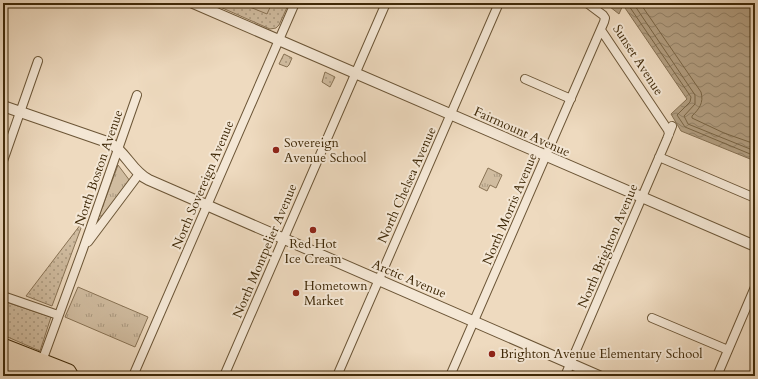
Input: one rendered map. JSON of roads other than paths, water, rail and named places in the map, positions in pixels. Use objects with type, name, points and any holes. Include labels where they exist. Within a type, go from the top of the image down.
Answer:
[{"type":"main road","points":[[3,345],[52,376]]},
{"type":"main road","points":[[3,355],[38,368]]},
{"type":"main road","points":[[3,371],[38,368],[69,371],[72,376]]},
{"type":"street","points":[[193,3],[279,41]]},
{"type":"street","name":"North Sovereign Avenue","points":[[133,376],[295,3]]},
{"type":"street","name":"North Montpelier Avenue","points":[[224,376],[386,3]]},
{"type":"street","name":"North Chelsea Avenue","points":[[337,376],[499,3]]},
{"type":"street","name":"Sunset Avenue","points":[[587,3],[605,18],[601,30],[668,130],[669,134]]},
{"type":"street","name":"North Morris Avenue","points":[[450,376],[601,30]]},
{"type":"street","name":"Fairmount Avenue","points":[[279,41],[755,246]]},
{"type":"street","points":[[3,161],[38,61]]},
{"type":"street","points":[[525,79],[571,99]]},
{"type":"street","name":"North Boston Avenue","points":[[38,368],[83,249],[137,95]]},
{"type":"street","points":[[3,106],[110,143],[118,149]]},
{"type":"street","name":"North Brighton Avenue","points":[[565,376],[672,126]]},
{"type":"street","name":"Arctic Avenue","points":[[118,149],[140,174],[148,180],[600,376]]},
{"type":"street","points":[[659,158],[755,198]]},
{"type":"street","name":"North Boston Avenue","points":[[83,249],[140,174]]},
{"type":"street","points":[[717,376],[755,287]]},
{"type":"street","points":[[3,296],[58,315]]},
{"type":"street","points":[[652,318],[728,350]]},
{"type":"water","points":[[605,3],[755,3],[755,161],[681,131],[671,114],[687,99],[623,5],[619,14]]},
{"type":"place","name":"Sovereign Avenue School","points":[[276,150]]},
{"type":"place","name":"Red Hot Ice Cream","points":[[313,230]]},
{"type":"place","name":"Hometown Market","points":[[296,293]]},
{"type":"place","name":"Brighton Avenue Elementary School","points":[[492,354]]}]
